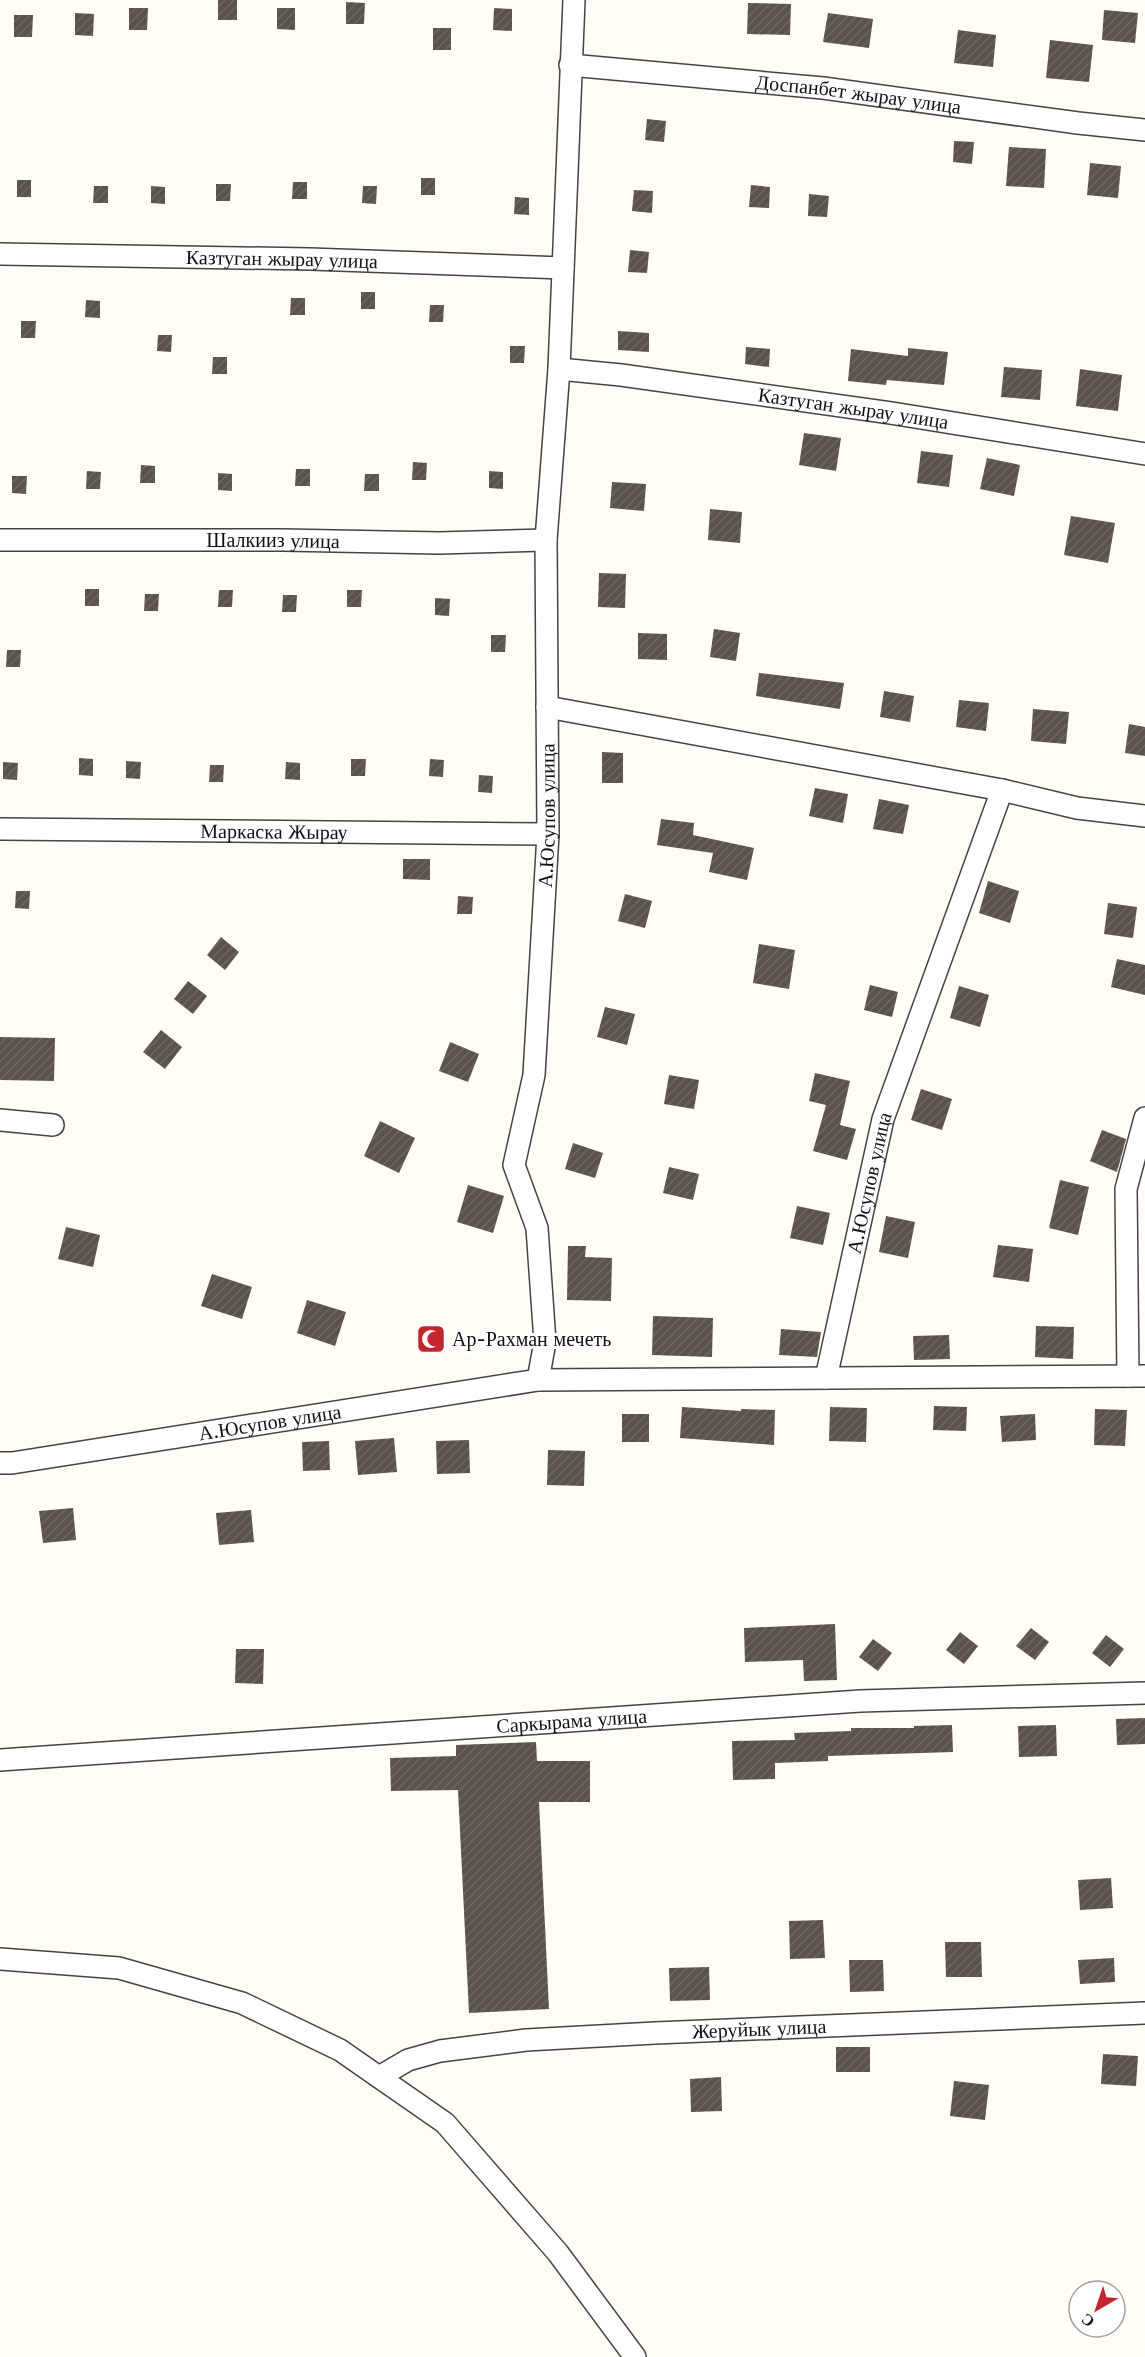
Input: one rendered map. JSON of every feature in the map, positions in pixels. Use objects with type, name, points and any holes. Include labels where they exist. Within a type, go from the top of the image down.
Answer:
[{"type":"street","name":"А.Юсупов улица","points":[[538,1380],[545,1342],[537,1228],[514,1165],[534,1075],[548,834],[546,540],[559,369],[573,0]]},
{"type":"street","name":"Доспанбет жырау улица","points":[[570,65],[823,88],[1145,130]]},
{"type":"street","name":"Казтуган жырау улица","points":[[0,254],[310,259],[563,268]]},
{"type":"street","name":"Казтуган жырау улица","points":[[559,369],[621,375],[891,413],[1145,454]]},
{"type":"street","name":"Шалкииз улица","points":[[0,540],[283,540],[440,543],[546,540]]},
{"type":"street","points":[[547,707],[1002,790],[1077,808],[1145,816]]},
{"type":"street","name":"А.Юсупов улица","points":[[826,1378],[883,1119],[1002,790]]},
{"type":"street","name":"Маркаска Жырау","points":[[0,829],[548,834]]},
{"type":"street","name":"А.Юсупов улица","points":[[0,1463],[121,1447],[538,1380],[1136,1376],[1126,1189],[1145,1118]]},
{"type":"street","points":[[0,1120],[53,1125]]},
{"type":"street","name":"Саркырама улица","points":[[0,1760],[860,1701],[1145,1693]]},
{"type":"street","points":[[0,1959],[119,1968],[242,2003],[340,2050],[445,2123],[558,2253],[635,2357]]},
{"type":"street","name":"Жеруйык улица","points":[[379,2077],[408,2060],[440,2051],[526,2040],[1145,2013]]},
{"type":"building","points":[[218,0],[237,0],[237,20],[218,20]]},
{"type":"building","points":[[346,2],[365,3],[364,24],[346,24]]},
{"type":"building","points":[[748,3],[791,4],[790,35],[747,34]]},
{"type":"building","points":[[129,8],[148,8],[147,30],[129,30]]},
{"type":"building","points":[[277,8],[295,8],[295,30],[277,29]]},
{"type":"building","points":[[494,8],[512,9],[512,31],[493,30]]},
{"type":"building","points":[[1104,10],[1138,13],[1135,43],[1102,40]]},
{"type":"building","points":[[75,13],[94,14],[93,36],[75,35]]},
{"type":"building","points":[[828,13],[873,19],[869,48],[823,42]]},
{"type":"building","points":[[14,15],[33,15],[32,37],[14,37]]},
{"type":"building","points":[[433,28],[451,28],[451,50],[433,50]]},
{"type":"building","points":[[958,30],[996,35],[993,67],[954,63]]},
{"type":"building","points":[[1050,40],[1093,45],[1089,82],[1046,78]]},
{"type":"building","points":[[647,119],[666,121],[664,142],[645,140]]},
{"type":"building","points":[[954,141],[974,142],[972,164],[953,162]]},
{"type":"building","points":[[1009,147],[1046,149],[1044,188],[1006,186]]},
{"type":"building","points":[[1090,163],[1121,166],[1118,198],[1087,195]]},
{"type":"building","points":[[421,178],[435,178],[435,195],[421,195]]},
{"type":"building","points":[[17,180],[31,180],[31,197],[17,197]]},
{"type":"building","points":[[293,182],[307,182],[307,199],[292,199]]},
{"type":"building","points":[[216,184],[231,184],[230,201],[216,201]]},
{"type":"building","points":[[751,185],[770,187],[769,208],[749,207]]},
{"type":"building","points":[[94,186],[108,186],[108,203],[93,203]]},
{"type":"building","points":[[151,186],[165,187],[165,204],[151,203]]},
{"type":"building","points":[[363,186],[377,186],[376,204],[362,203]]},
{"type":"building","points":[[634,190],[653,191],[652,213],[632,211]]},
{"type":"building","points":[[809,194],[829,196],[827,217],[808,216]]},
{"type":"building","points":[[515,197],[529,198],[529,215],[514,214]]},
{"type":"building","points":[[630,250],[649,252],[647,273],[628,272]]},
{"type":"building","points":[[361,292],[375,292],[375,309],[361,309]]},
{"type":"building","points":[[291,298],[305,298],[305,315],[290,315]]},
{"type":"building","points":[[86,300],[100,301],[100,318],[85,317]]},
{"type":"building","points":[[430,305],[444,305],[443,322],[429,322]]},
{"type":"building","points":[[21,321],[36,321],[35,338],[21,338]]},
{"type":"building","points":[[618,331],[649,333],[649,352],[618,350]]},
{"type":"building","points":[[158,335],[172,335],[171,352],[157,351]]},
{"type":"building","points":[[510,346],[525,346],[524,363],[510,363]]},
{"type":"building","points":[[746,347],[770,349],[769,367],[745,364]]},
{"type":"building","points":[[908,348],[948,352],[944,385],[887,380],[886,385],[848,381],[851,349],[908,356]]},
{"type":"building","points":[[213,357],[227,357],[227,374],[212,374]]},
{"type":"building","points":[[1004,367],[1042,370],[1040,400],[1001,397]]},
{"type":"building","points":[[1080,369],[1122,375],[1118,411],[1076,406]]},
{"type":"building","points":[[804,433],[841,438],[836,471],[799,465]]},
{"type":"building","points":[[921,451],[953,455],[949,487],[917,483]]},
{"type":"building","points":[[987,458],[1020,465],[1014,496],[980,489]]},
{"type":"building","points":[[413,462],[427,463],[426,480],[412,480]]},
{"type":"building","points":[[141,465],[155,466],[155,483],[140,483]]},
{"type":"building","points":[[296,469],[310,469],[310,486],[295,486]]},
{"type":"building","points":[[87,471],[101,472],[100,489],[86,489]]},
{"type":"building","points":[[489,471],[503,472],[503,489],[489,488]]},
{"type":"building","points":[[218,473],[232,474],[232,491],[218,490]]},
{"type":"building","points":[[365,474],[379,474],[379,491],[364,491]]},
{"type":"building","points":[[12,476],[27,476],[26,494],[12,493]]},
{"type":"building","points":[[612,482],[646,484],[644,511],[610,508]]},
{"type":"building","points":[[710,509],[742,512],[740,543],[708,540]]},
{"type":"building","points":[[1071,516],[1115,523],[1108,563],[1064,555]]},
{"type":"building","points":[[599,573],[626,574],[625,608],[598,607]]},
{"type":"building","points":[[85,589],[99,589],[99,606],[85,606]]},
{"type":"building","points":[[219,590],[233,590],[232,607],[218,607]]},
{"type":"building","points":[[347,590],[362,590],[361,607],[347,607]]},
{"type":"building","points":[[145,594],[159,594],[158,611],[144,611]]},
{"type":"building","points":[[283,595],[297,595],[296,612],[282,612]]},
{"type":"building","points":[[435,598],[450,599],[449,616],[435,615]]},
{"type":"building","points":[[714,629],[740,633],[736,661],[710,657]]},
{"type":"building","points":[[638,633],[667,634],[667,660],[638,659]]},
{"type":"building","points":[[491,635],[506,635],[505,652],[491,652]]},
{"type":"building","points":[[7,650],[21,650],[20,667],[6,667]]},
{"type":"building","points":[[759,673],[844,683],[840,709],[756,696]]},
{"type":"building","points":[[884,691],[914,696],[910,722],[880,717]]},
{"type":"building","points":[[959,700],[989,703],[986,731],[956,727]]},
{"type":"building","points":[[1033,709],[1069,712],[1066,744],[1031,741]]},
{"type":"building","points":[[1129,724],[1145,727],[1145,756],[1125,753]]},
{"type":"building","points":[[602,752],[623,753],[623,783],[602,783]]},
{"type":"building","points":[[79,758],[93,759],[93,776],[79,775]]},
{"type":"building","points":[[351,759],[366,759],[365,776],[351,776]]},
{"type":"building","points":[[430,759],[444,760],[443,777],[429,776]]},
{"type":"building","points":[[126,761],[141,762],[140,779],[126,778]]},
{"type":"building","points":[[3,762],[18,763],[17,780],[3,779]]},
{"type":"building","points":[[286,762],[300,763],[300,780],[285,779]]},
{"type":"building","points":[[210,765],[224,765],[223,782],[209,782]]},
{"type":"building","points":[[479,775],[493,776],[492,793],[478,792]]},
{"type":"building","points":[[815,788],[848,794],[843,823],[809,816]]},
{"type":"building","points":[[879,799],[909,805],[903,834],[873,829]]},
{"type":"building","points":[[661,819],[694,823],[693,835],[754,848],[747,880],[709,872],[713,853],[657,845]]},
{"type":"building","points":[[403,859],[430,859],[430,880],[403,879]]},
{"type":"building","points":[[988,881],[1019,891],[1010,923],[979,913]]},
{"type":"building","points":[[16,891],[30,891],[29,909],[15,908]]},
{"type":"building","points":[[625,894],[652,901],[645,928],[618,921]]},
{"type":"building","points":[[458,896],[473,897],[472,914],[457,914]]},
{"type":"building","points":[[1108,903],[1137,907],[1133,938],[1104,934]]},
{"type":"building","points":[[221,937],[239,952],[225,970],[207,955]]},
{"type":"building","points":[[759,944],[795,950],[789,989],[753,983]]},
{"type":"building","points":[[1117,959],[1145,965],[1145,995],[1111,987]]},
{"type":"building","points":[[188,981],[207,996],[193,1014],[174,999]]},
{"type":"building","points":[[870,985],[898,992],[892,1017],[864,1010]]},
{"type":"building","points":[[959,986],[989,995],[980,1027],[950,1018]]},
{"type":"building","points":[[605,1007],[635,1014],[627,1045],[597,1037]]},
{"type":"building","points":[[161,1030],[182,1047],[165,1069],[143,1052]]},
{"type":"building","points":[[0,1037],[55,1038],[54,1081],[0,1080]]},
{"type":"building","points":[[450,1042],[479,1054],[468,1082],[439,1071]]},
{"type":"building","points":[[815,1073],[850,1081],[840,1125],[856,1129],[847,1160],[813,1151],[826,1105],[809,1101]]},
{"type":"building","points":[[669,1075],[699,1080],[694,1109],[664,1104]]},
{"type":"building","points":[[921,1089],[952,1099],[942,1130],[911,1120]]},
{"type":"building","points":[[380,1121],[415,1138],[399,1173],[364,1156]]},
{"type":"building","points":[[1102,1130],[1126,1139],[1117,1172],[1090,1161]]},
{"type":"building","points":[[573,1143],[603,1153],[595,1178],[565,1169]]},
{"type":"building","points":[[669,1167],[699,1174],[693,1200],[663,1193]]},
{"type":"building","points":[[1060,1180],[1089,1187],[1078,1235],[1049,1228]]},
{"type":"building","points":[[468,1185],[504,1196],[493,1233],[457,1222]]},
{"type":"building","points":[[797,1206],[830,1213],[823,1245],[790,1238]]},
{"type":"building","points":[[886,1216],[915,1222],[908,1258],[879,1252]]},
{"type":"building","points":[[66,1227],[100,1235],[93,1267],[58,1259]]},
{"type":"building","points":[[998,1245],[1033,1249],[1029,1282],[993,1277]]},
{"type":"building","points":[[568,1246],[586,1246],[585,1257],[612,1258],[611,1301],[567,1300]]},
{"type":"building","points":[[212,1274],[252,1287],[242,1319],[201,1306]]},
{"type":"building","points":[[307,1300],[346,1312],[335,1346],[297,1333]]},
{"type":"building","points":[[653,1316],[713,1318],[712,1357],[652,1355]]},
{"type":"building","points":[[1036,1326],[1074,1327],[1073,1359],[1035,1357]]},
{"type":"building","points":[[781,1329],[821,1332],[817,1357],[779,1355]]},
{"type":"building","points":[[949,1335],[950,1359],[914,1360],[913,1336]]},
{"type":"building","points":[[934,1406],[967,1407],[966,1431],[933,1430]]},
{"type":"building","points":[[682,1407],[741,1411],[741,1409],[775,1410],[774,1445],[680,1438]]},
{"type":"building","points":[[830,1407],[867,1408],[866,1442],[829,1441]]},
{"type":"building","points":[[1095,1409],[1127,1410],[1125,1446],[1094,1445]]},
{"type":"building","points":[[622,1414],[649,1414],[649,1442],[622,1442]]},
{"type":"building","points":[[1035,1414],[1036,1440],[1002,1442],[1000,1416]]},
{"type":"building","points":[[394,1438],[397,1472],[358,1475],[355,1441]]},
{"type":"building","points":[[469,1440],[470,1473],[437,1474],[436,1441]]},
{"type":"building","points":[[329,1441],[330,1470],[303,1471],[302,1442]]},
{"type":"building","points":[[548,1450],[585,1451],[584,1486],[547,1485]]},
{"type":"building","points":[[73,1508],[76,1540],[43,1543],[39,1511]]},
{"type":"building","points":[[251,1510],[254,1542],[219,1545],[216,1513]]},
{"type":"building","points":[[835,1624],[837,1680],[804,1681],[803,1660],[745,1662],[744,1628]]},
{"type":"building","points":[[1031,1628],[1049,1642],[1035,1660],[1016,1646]]},
{"type":"building","points":[[960,1632],[978,1646],[964,1664],[946,1650]]},
{"type":"building","points":[[1106,1635],[1124,1649],[1110,1667],[1092,1653]]},
{"type":"building","points":[[873,1639],[892,1653],[878,1671],[859,1657]]},
{"type":"building","points":[[236,1649],[264,1649],[263,1684],[235,1683]]},
{"type":"building","points":[[1145,1718],[1145,1744],[1117,1745],[1116,1719]]},
{"type":"building","points":[[952,1725],[953,1752],[828,1756],[828,1761],[775,1763],[775,1779],[733,1780],[732,1741],[795,1740],[794,1733],[851,1731],[851,1728],[914,1728],[914,1726]]},
{"type":"building","points":[[1056,1725],[1057,1756],[1019,1757],[1018,1726]]},
{"type":"building","points":[[536,1742],[537,1761],[590,1761],[590,1802],[539,1802],[549,2009],[469,2013],[458,1790],[391,1791],[390,1758],[456,1756],[456,1745]]},
{"type":"building","points":[[1111,1878],[1113,1908],[1080,1910],[1078,1880]]},
{"type":"building","points":[[823,1920],[825,1958],[790,1959],[789,1921]]},
{"type":"building","points":[[945,1942],[981,1942],[982,1977],[946,1977]]},
{"type":"building","points":[[1114,1958],[1115,1982],[1080,1984],[1078,1960]]},
{"type":"building","points":[[849,1960],[883,1960],[884,1991],[850,1992]]},
{"type":"building","points":[[709,1967],[710,2000],[670,2001],[669,1968]]},
{"type":"building","points":[[836,2047],[870,2047],[870,2072],[836,2072]]},
{"type":"building","points":[[1103,2054],[1138,2056],[1136,2086],[1101,2084]]},
{"type":"building","points":[[721,2077],[722,2111],[691,2112],[690,2079]]},
{"type":"building","points":[[954,2081],[989,2085],[985,2120],[950,2116]]},
{"type":"place","name":"Ар-Рахман мечеть","points":[[431,1339]]}]
